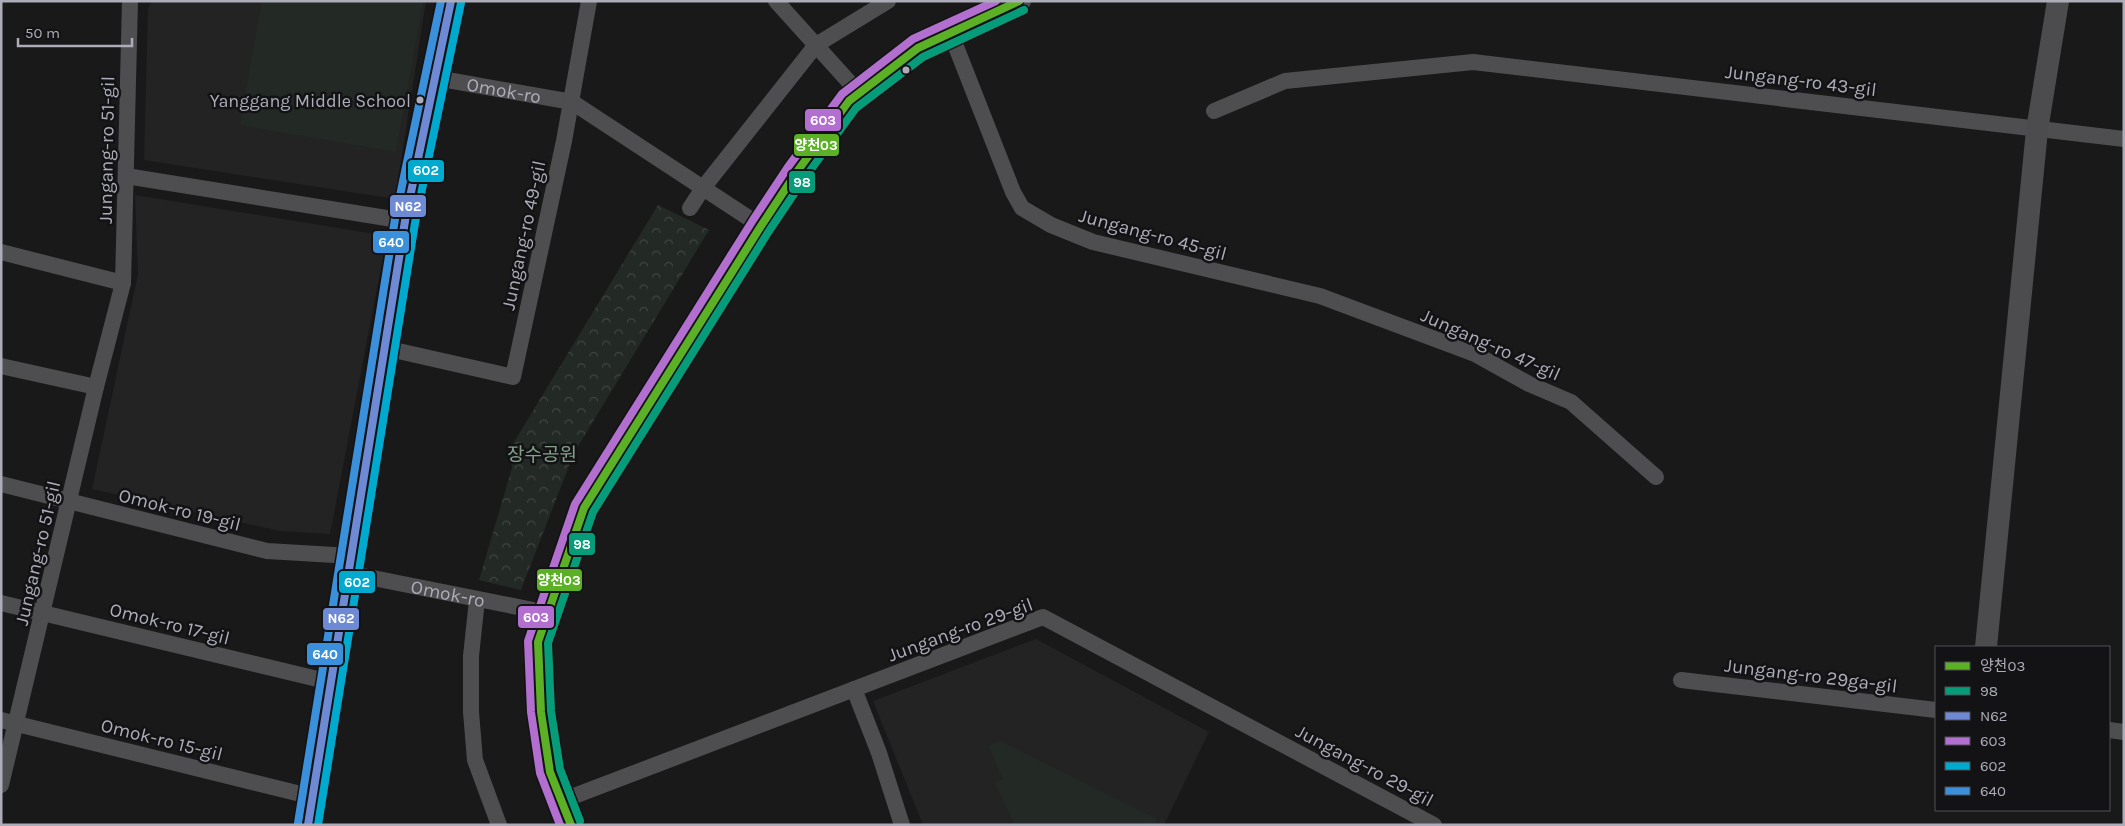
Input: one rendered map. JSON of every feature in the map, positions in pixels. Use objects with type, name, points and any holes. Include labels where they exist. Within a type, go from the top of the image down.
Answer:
[{"type":"main road","points":[[308,825],[405,221],[451,1]]},
{"type":"main road","points":[[571,825],[550,772],[540,712],[538,642],[584,508],[796,173],[849,100],[918,48],[1020,1]]},
{"type":"main road","points":[[1986,646],[2037,130],[2058,1]]},
{"type":"street","name":"Jungang-ro 51-gil","points":[[1,786],[9,722],[44,613],[96,387],[123,283],[130,1]]},
{"type":"street","name":"Jungang-ro 49-gil","points":[[385,348],[514,377],[572,102],[589,1]]},
{"type":"street","points":[[776,1],[860,93]]},
{"type":"street","points":[[690,208],[703,188],[816,45],[888,1]]},
{"type":"street","name":"Jungang-ro 45-gil","points":[[951,34],[1013,192],[1022,208],[1051,226],[1093,242],[1288,288]]},
{"type":"street","name":"Jungang-ro 43-gil","points":[[1214,111],[1285,81],[1473,62],[2124,139]]},
{"type":"street","name":"Omok-ro","points":[[436,78],[572,102]]},
{"type":"street","points":[[572,102],[762,226]]},
{"type":"street","points":[[126,176],[405,221]]},
{"type":"street","points":[[1,252],[123,283]]},
{"type":"street","name":"Jungang-ro 47-gil","points":[[1288,288],[1320,296],[1475,354],[1530,384],[1571,402],[1656,477]]},
{"type":"street","points":[[1,366],[96,387]]},
{"type":"street","name":"Omok-ro 19-gil","points":[[1,484],[267,551],[350,564]]},
{"type":"street","name":"Omok-ro","points":[[350,564],[477,600],[548,613]]},
{"type":"street","points":[[477,600],[471,656],[471,712],[475,760],[498,825]]},
{"type":"street","name":"Omok-ro 17-gil","points":[[1,602],[330,682]]},
{"type":"street","name":"Jungang-ro 29-gil","points":[[561,800],[1043,617],[1434,825]]},
{"type":"street","name":"Jungang-ro 29ga-gil","points":[[1680,680],[1935,710]]},
{"type":"street","points":[[854,689],[879,753],[902,825]]},
{"type":"street","name":"Omok-ro 15-gil","points":[[9,722],[313,797]]},
{"type":"street","points":[[2110,730],[2124,732]]},
{"type":"shaded area","points":[[152,1],[426,1],[395,199],[144,160],[148,8]]},
{"type":"shaded area","points":[[135,195],[387,236],[330,534],[280,531],[92,489],[138,274]]},
{"type":"shaded area","points":[[1036,639],[1209,732],[1164,825],[923,825],[873,701]]},
{"type":"green space","points":[[262,1],[423,1],[396,152],[240,125]]},
{"type":"green space","name":"장수공원","points":[[658,205],[709,230],[574,453],[521,590],[479,580],[512,468],[511,447]]},
{"type":"green space","points":[[1000,741],[1157,819],[1154,825],[1015,825],[995,783],[1003,779],[988,746]]},
{"type":"transit line","name":"640","points":[[298,823],[395,219],[441,1]]},
{"type":"transit line","name":"N62","points":[[308,825],[405,221],[451,1]]},
{"type":"transit line","name":"603","points":[[560,825],[540,773],[531,712],[528,641],[575,504],[753,220],[788,167],[842,94],[913,39],[996,1]]},
{"type":"transit line","name":"양천03","points":[[571,825],[550,772],[541,712],[538,642],[584,508],[761,226],[796,173],[849,101],[918,48],[1019,1]]},
{"type":"transit line","name":"602","points":[[318,825],[415,223],[461,3]]},
{"type":"transit line","name":"98","points":[[580,821],[560,769],[551,711],[548,643],[593,512],[769,231],[856,108],[923,57],[1024,10]]},
{"type":"place","name":"Yanggang Middle School","points":[[420,100]]}]
